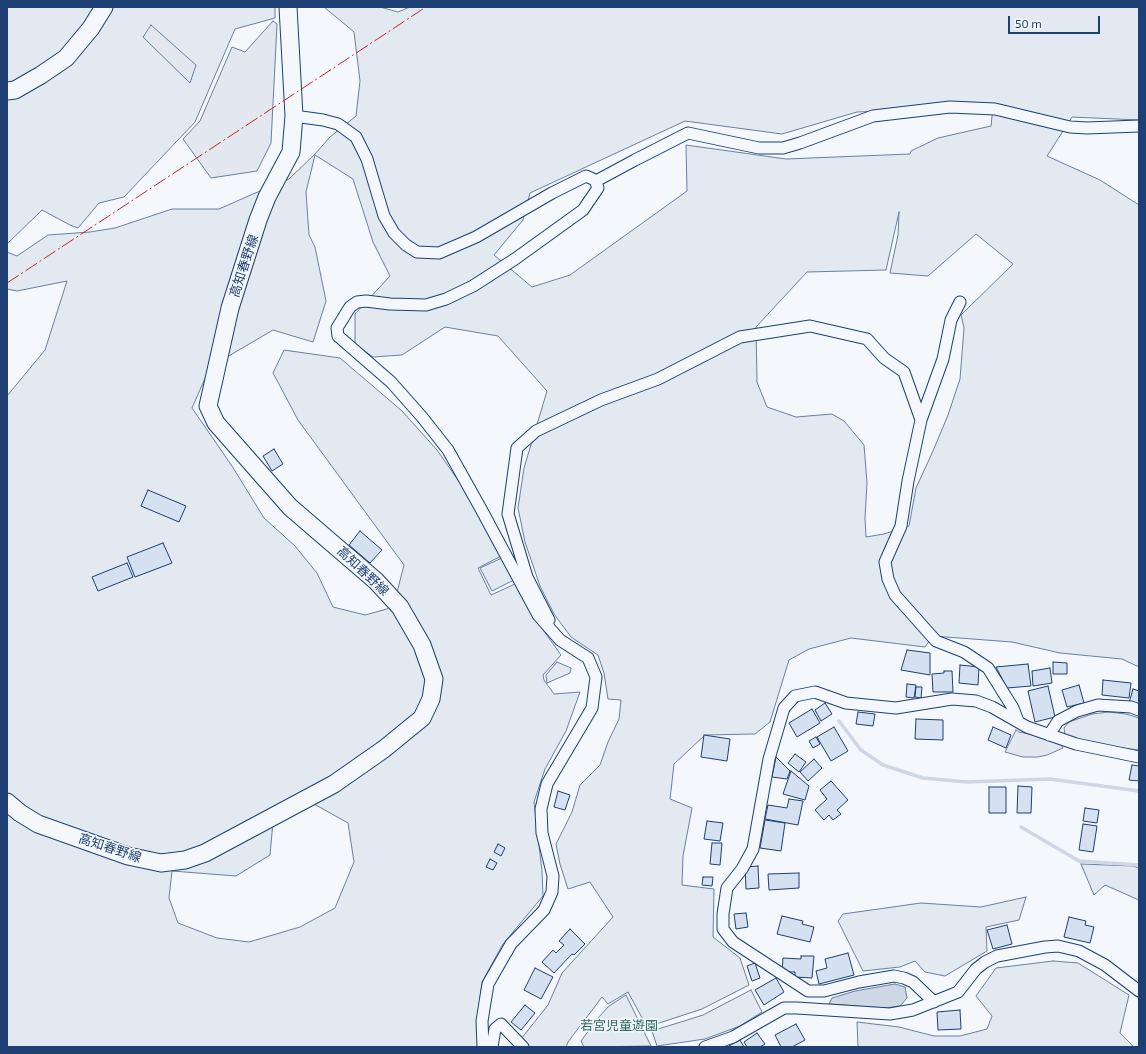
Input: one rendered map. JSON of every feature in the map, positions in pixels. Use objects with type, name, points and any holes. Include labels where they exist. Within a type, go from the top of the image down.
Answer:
[{"type":"main road","points":[[7,91],[15,90],[41,76],[66,58],[91,28],[104,7]]},
{"type":"main road","name":"高知春野線","points":[[7,802],[20,813],[38,824],[128,856],[161,863],[186,860],[205,853],[334,784],[384,749],[422,718],[431,699],[434,679],[422,645],[400,607],[376,581],[290,507],[216,423],[208,406],[230,308],[258,220],[267,197],[291,152],[294,116],[288,7]]},
{"type":"street","points":[[596,181],[688,133],[759,148],[783,148],[873,116],[950,107],[995,109],[1070,127],[1087,128],[1139,126]]},
{"type":"street","points":[[294,116],[323,120],[338,124],[356,137],[367,159],[384,216],[398,237],[406,245],[417,252],[439,253],[476,237],[552,193],[586,176],[596,181],[598,188],[583,210],[515,259],[473,286],[446,300],[426,304],[390,304],[366,301],[357,302],[350,307],[337,328],[338,336],[391,382],[422,416],[448,450],[482,509],[538,615],[560,640],[588,658],[596,677],[592,708],[548,784],[541,809],[542,832],[553,876],[552,892],[544,910],[511,944],[488,984],[482,1021],[483,1047]]},
{"type":"street","points":[[960,302],[951,320],[943,359],[921,420],[908,481],[901,526],[885,562],[888,580],[895,595],[936,641],[964,652],[988,668],[1013,708],[1018,721]]},
{"type":"street","points":[[560,640],[527,576],[508,514],[517,448],[536,431],[601,400],[658,379],[740,337],[810,326],[867,339],[884,358],[904,372],[921,420]]},
{"type":"street","points":[[934,1002],[913,982],[894,976],[859,982],[824,991],[808,991],[733,942],[723,929],[723,914],[727,888],[742,869],[754,848],[770,759],[784,708],[795,696],[815,692],[846,703],[896,708],[952,699],[976,701],[992,707],[1028,727],[1049,735],[1076,744],[1139,757]]},
{"type":"street","points":[[1049,735],[1058,721],[1077,711],[1098,705],[1131,707],[1139,710]]},
{"type":"street","points":[[705,1047],[733,1037],[784,1008],[890,1014],[913,1010],[958,992],[976,969],[985,962],[997,956],[1045,947],[1058,946],[1079,951],[1105,965],[1139,991]]},
{"type":"street","points":[[492,1047],[495,1029],[501,1024],[523,1047]]},
{"type":"green space","points":[[7,7],[275,7],[275,18],[235,29],[195,122],[124,197],[99,203],[78,228],[42,210],[7,244]]},
{"type":"green space","points":[[324,7],[380,7],[398,12],[410,7],[1139,7],[1139,120],[1072,117],[1047,156],[1100,180],[1139,205],[1139,667],[1122,659],[1060,653],[1012,642],[933,636],[925,647],[851,638],[809,649],[789,660],[770,722],[755,734],[705,735],[674,764],[670,799],[692,808],[683,856],[682,885],[714,889],[713,937],[740,958],[749,985],[702,1009],[647,1027],[628,992],[608,1004],[602,997],[568,1042],[566,1047],[529,1047],[521,1039],[548,1005],[562,973],[613,917],[590,882],[568,889],[560,864],[556,844],[572,812],[580,785],[600,765],[608,742],[619,719],[621,700],[608,699],[604,673],[598,655],[571,637],[554,614],[540,586],[525,542],[518,508],[524,468],[547,391],[498,336],[445,327],[402,355],[373,357],[355,344],[355,314],[390,276],[373,242],[353,179],[315,155],[306,192],[309,235],[315,247],[326,301],[313,342],[273,330],[210,367],[192,408],[232,466],[264,518],[295,546],[317,573],[333,607],[365,615],[387,609],[395,600],[404,565],[298,420],[273,373],[284,350],[340,358],[402,411],[437,450],[467,493],[503,555],[478,568],[491,595],[515,584],[534,617],[561,655],[543,675],[544,680],[554,694],[580,692],[566,731],[545,769],[534,802],[542,871],[543,896],[503,944],[482,982],[477,1021],[479,1047],[7,1047],[7,396],[45,350],[67,281],[17,291],[7,289],[7,252],[17,256],[48,235],[90,232],[115,228],[172,209],[219,209],[289,179],[330,137],[356,116],[360,81],[354,32]],"holes":[[[993,107],[991,126],[938,138],[911,151],[910,154],[786,159],[686,145],[687,191],[570,275],[532,287],[494,255],[523,220],[530,193],[685,121],[782,134],[857,112]],[[899,212],[898,235],[890,273],[928,276],[976,234],[1013,264],[961,315],[964,328],[960,379],[948,415],[916,488],[909,526],[884,534],[866,537],[865,518],[867,483],[864,445],[844,421],[832,414],[796,417],[767,407],[757,382],[756,327],[807,272],[886,270]],[[314,804],[348,823],[354,862],[335,908],[300,927],[249,942],[217,938],[178,923],[169,898],[172,871],[236,876],[270,855],[274,811]]]},
{"type":"green space","points":[[504,557],[516,579],[492,591],[480,568]]},
{"type":"green space","points":[[557,662],[571,668],[570,673],[547,683],[546,675]]},
{"type":"green space","points":[[1109,712],[1126,714],[1139,718],[1139,750],[1084,743],[1065,735],[1064,728],[1069,722],[1092,714]]},
{"type":"green space","points":[[1081,864],[1133,866],[1139,868],[1139,900],[1105,885],[1094,895]]},
{"type":"green space","points":[[1026,897],[1019,920],[986,927],[987,951],[945,976],[925,972],[915,961],[900,967],[863,971],[838,921],[843,914],[921,903],[981,907]]},
{"type":"green space","points":[[1053,961],[1078,963],[1129,995],[1120,1033],[1134,1047],[858,1047],[857,1022],[899,1027],[934,1036],[960,1036],[987,1029],[992,1016],[976,996],[996,968]]},
{"type":"green space","points":[[751,990],[762,1012],[740,1026],[705,1039],[657,1046],[652,1031],[703,1015]]},
{"type":"green space","name":"若宮児童遊園","points":[[626,995],[651,1046],[584,1047],[581,1041],[598,1018],[609,1006]]},
{"type":"shaded area","points":[[273,21],[277,24],[271,143],[257,171],[211,178],[183,139],[200,121],[232,47],[245,52]]},
{"type":"shaded area","points":[[151,25],[196,65],[190,83],[143,37]]},
{"type":"shaded area","points":[[1016,730],[1019,732],[1058,740],[1063,748],[1038,757],[1023,757],[1005,752]]},
{"type":"shaded area","points":[[895,984],[905,987],[907,998],[900,1006],[885,1008],[829,1004],[832,998],[855,991]]},
{"type":"building","points":[[274,449],[283,464],[272,471],[263,456]]},
{"type":"building","points":[[148,490],[186,506],[179,522],[141,506]]},
{"type":"building","points":[[360,531],[382,550],[370,563],[349,545]]},
{"type":"building","points":[[163,543],[172,563],[135,577],[127,557]]},
{"type":"building","points":[[127,563],[133,577],[98,591],[92,577]]},
{"type":"building","points":[[907,650],[930,653],[930,675],[901,670]]},
{"type":"building","points":[[1053,662],[1067,663],[1067,674],[1053,674]]},
{"type":"building","points":[[1028,664],[1031,686],[1007,688],[996,667]]},
{"type":"building","points":[[960,665],[979,667],[978,685],[959,683]]},
{"type":"building","points":[[1050,668],[1052,683],[1033,686],[1032,671]]},
{"type":"building","points":[[944,671],[952,671],[953,692],[933,692],[932,674],[944,673]]},
{"type":"building","points":[[1103,680],[1131,683],[1129,698],[1102,695]]},
{"type":"building","points":[[907,684],[916,685],[914,698],[906,697]]},
{"type":"building","points":[[1079,685],[1084,703],[1067,707],[1062,690]]},
{"type":"building","points":[[1048,686],[1055,717],[1035,722],[1028,691]]},
{"type":"building","points":[[916,687],[922,687],[921,698],[915,697]]},
{"type":"building","points":[[1133,689],[1139,691],[1139,706],[1129,703]]},
{"type":"building","points":[[825,703],[832,714],[821,721],[815,710]]},
{"type":"building","points":[[812,709],[820,723],[797,737],[789,723]]},
{"type":"building","points":[[858,712],[875,714],[873,726],[856,724]]},
{"type":"building","points":[[916,719],[943,720],[943,740],[915,739]]},
{"type":"building","points":[[834,727],[848,751],[831,761],[817,737]]},
{"type":"building","points":[[993,727],[1011,735],[1006,748],[988,740]]},
{"type":"building","points":[[704,735],[730,739],[727,761],[701,757]]},
{"type":"building","points":[[816,737],[820,744],[813,748],[809,741]]},
{"type":"building","points":[[795,754],[806,762],[799,772],[788,763]]},
{"type":"building","points":[[776,757],[790,771],[787,779],[772,777]]},
{"type":"building","points":[[814,759],[822,768],[808,781],[800,772]]},
{"type":"building","points":[[1132,765],[1139,766],[1139,781],[1129,780]]},
{"type":"building","points":[[791,771],[809,786],[805,800],[783,794]]},
{"type":"building","points":[[831,781],[848,800],[837,810],[841,814],[833,820],[829,815],[824,820],[815,810],[827,799],[820,790]]},
{"type":"building","points":[[1018,786],[1032,787],[1031,813],[1017,813]]},
{"type":"building","points":[[989,787],[1006,787],[1006,813],[989,813]]},
{"type":"building","points":[[558,791],[570,795],[565,810],[554,807]]},
{"type":"building","points":[[789,799],[803,801],[798,825],[765,819],[768,805],[787,808]]},
{"type":"building","points":[[1085,808],[1099,810],[1097,823],[1083,821]]},
{"type":"building","points":[[765,820],[785,823],[781,851],[760,848]]},
{"type":"building","points":[[707,821],[723,823],[720,841],[704,839]]},
{"type":"building","points":[[1083,824],[1097,826],[1093,852],[1079,850]]},
{"type":"building","points":[[712,843],[722,843],[720,865],[710,864]]},
{"type":"building","points":[[498,844],[505,848],[501,856],[494,852]]},
{"type":"building","points":[[490,859],[497,863],[493,870],[486,867]]},
{"type":"building","points":[[758,866],[759,888],[746,889],[745,867]]},
{"type":"building","points":[[799,873],[799,888],[769,890],[768,874]]},
{"type":"building","points":[[703,877],[713,877],[712,886],[702,885]]},
{"type":"building","points":[[746,913],[748,927],[736,929],[734,914]]},
{"type":"building","points":[[782,916],[803,921],[802,924],[814,927],[810,942],[777,934]]},
{"type":"building","points":[[1069,917],[1086,921],[1085,925],[1094,927],[1090,943],[1064,937]]},
{"type":"building","points":[[1007,925],[1012,944],[993,949],[987,930]]},
{"type":"building","points":[[570,929],[585,944],[574,955],[572,954],[554,973],[542,962],[553,950],[556,953],[564,945],[559,941]]},
{"type":"building","points":[[848,953],[854,975],[819,984],[816,971],[827,968],[825,959]]},
{"type":"building","points":[[801,956],[814,956],[812,978],[795,977],[795,972],[782,972],[783,958],[801,959]]},
{"type":"building","points":[[755,963],[760,978],[752,981],[747,966]]},
{"type":"building","points":[[535,968],[553,977],[541,999],[524,990]]},
{"type":"building","points":[[776,978],[784,992],[764,1005],[755,990]]},
{"type":"building","points":[[525,1005],[535,1013],[521,1030],[511,1022]]},
{"type":"building","points":[[960,1010],[961,1029],[938,1030],[937,1012]]},
{"type":"building","points":[[796,1024],[805,1040],[792,1047],[781,1047],[775,1035]]},
{"type":"building","points":[[757,1033],[765,1044],[760,1047],[747,1047],[744,1042]]},
{"type":"building","points":[[740,1040],[744,1047],[727,1047]]},
{"type":"waterway","points":[[839,721],[861,750],[883,765],[923,778],[967,782],[1050,779],[1139,791]]},
{"type":"waterway","points":[[1021,827],[1079,861],[1139,865]]},
{"type":"power","points":[[7,283],[426,7]]}]
